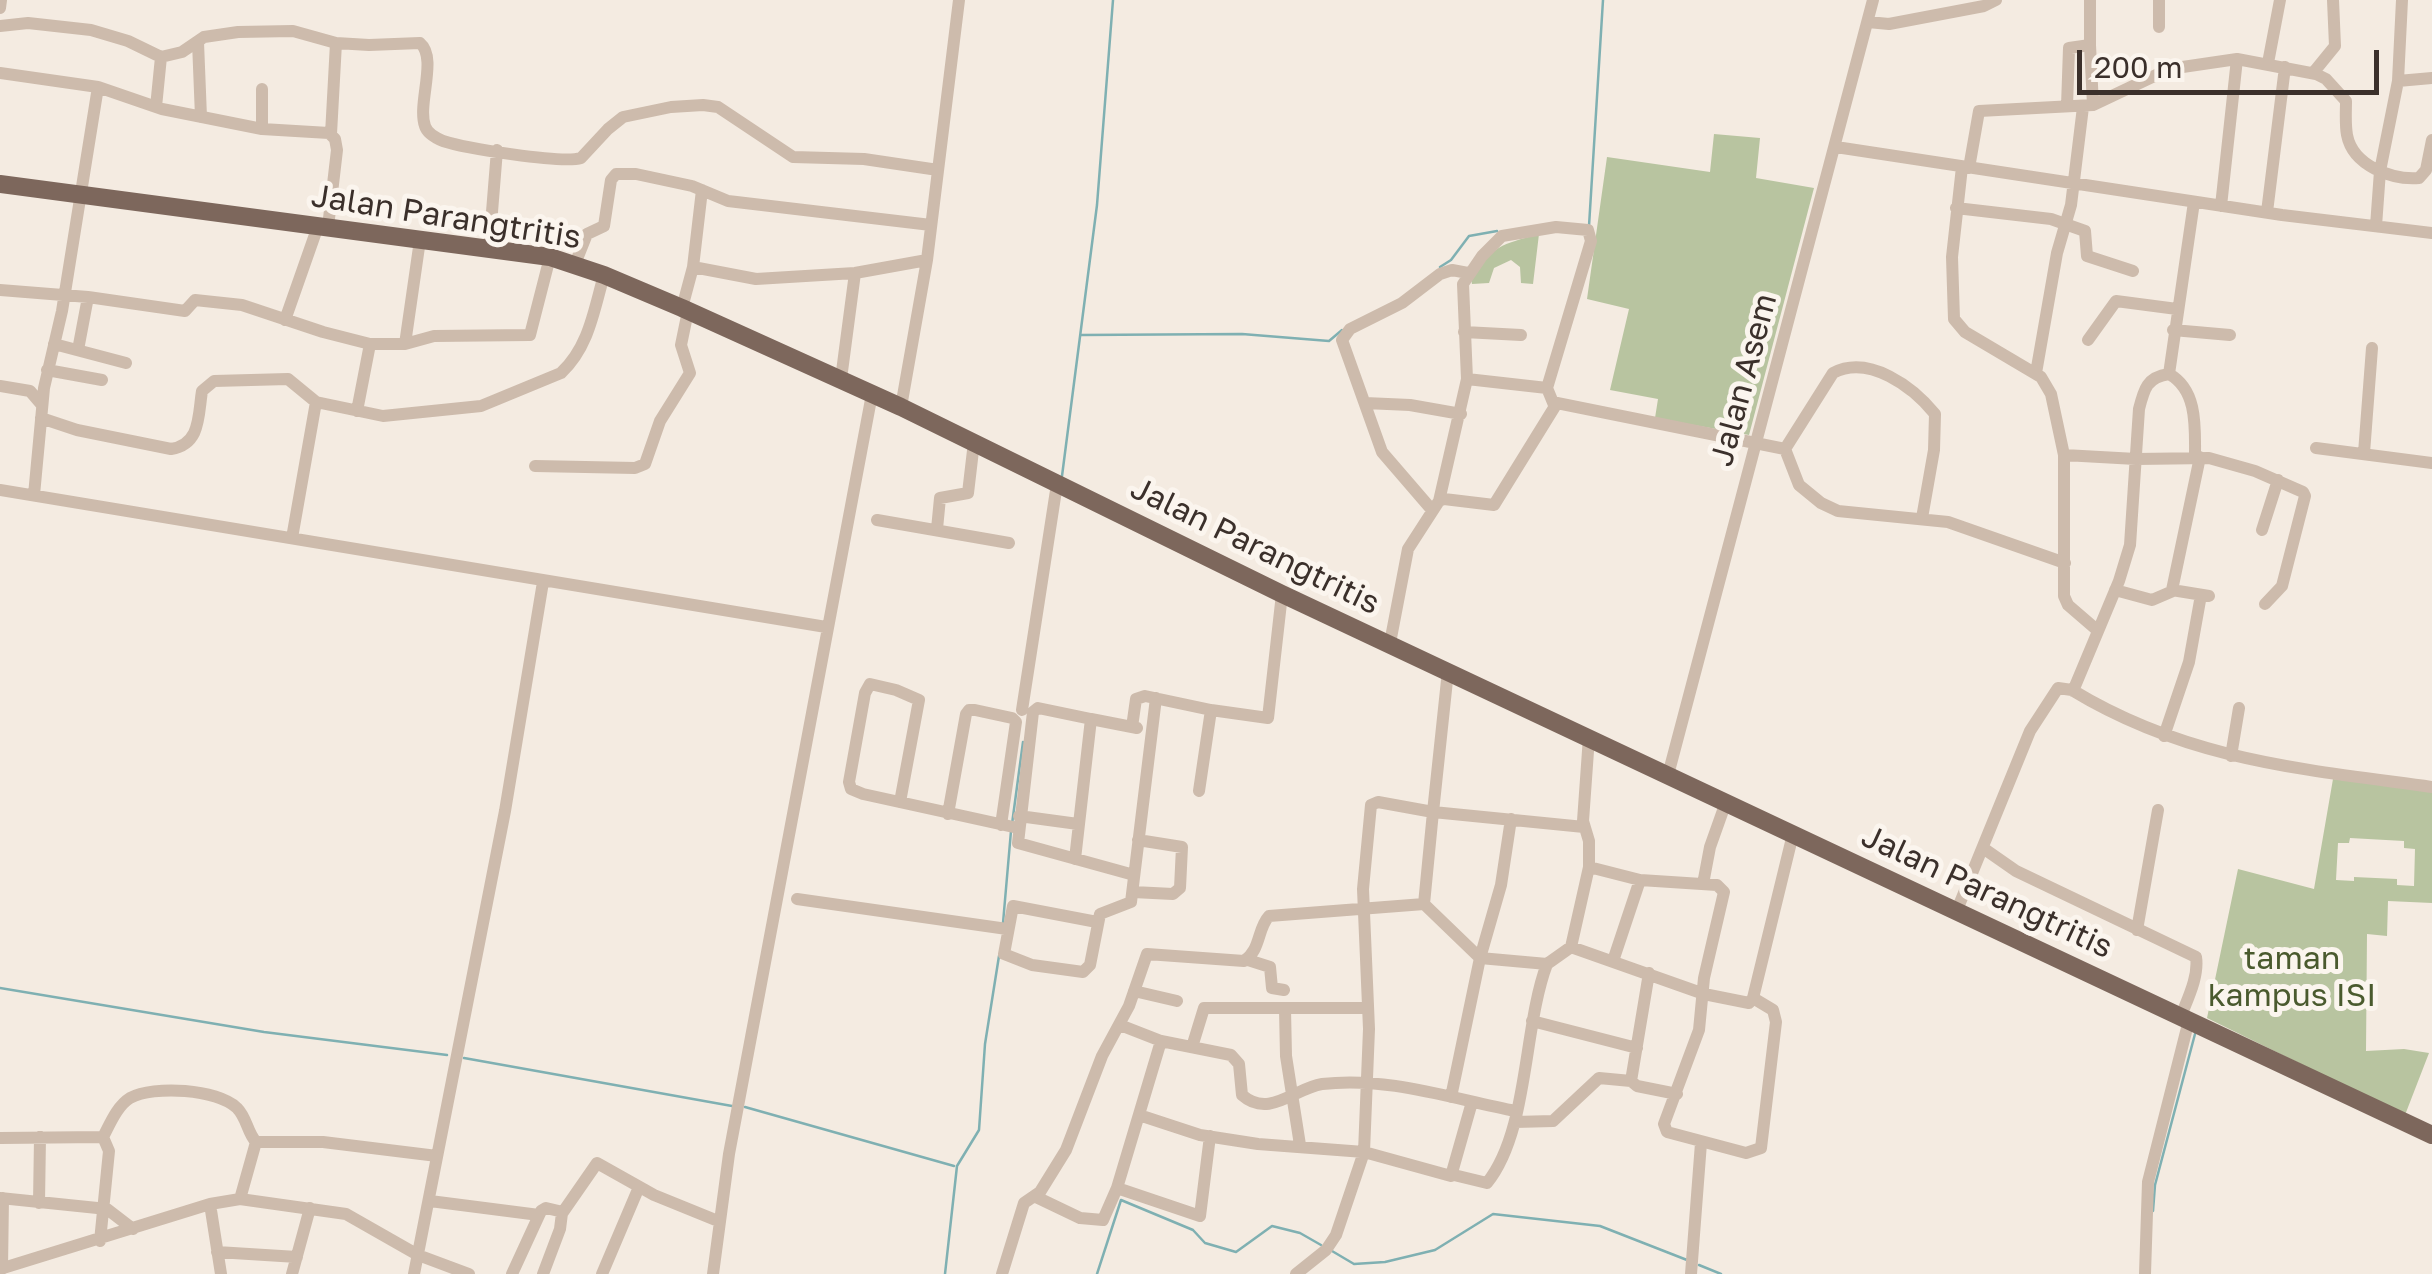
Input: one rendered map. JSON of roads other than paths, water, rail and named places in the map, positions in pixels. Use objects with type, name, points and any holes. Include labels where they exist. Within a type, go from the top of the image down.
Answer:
[{"type":"main road","name":"Jalan Parangtritis","points":[[0,184],[550,257],[576,264],[901,407],[1282,594],[2432,1136]]},
{"type":"street","points":[[0,8],[1,0]]},
{"type":"street","points":[[901,407],[931,225],[959,0]]},
{"type":"street","name":"Jalan Asem","points":[[1668,775],[1873,0]]},
{"type":"street","points":[[1868,22],[1897,22],[1996,0]]},
{"type":"street","points":[[2036,373],[2088,106],[2090,0]]},
{"type":"street","points":[[2159,0],[2159,27]]},
{"type":"street","points":[[2268,62],[2280,0]]},
{"type":"street","points":[[2313,73],[2334,46],[2333,0]]},
{"type":"street","points":[[2376,226],[2380,171],[2398,81],[2402,0]]},
{"type":"street","points":[[0,26],[28,23],[90,30],[128,41],[161,57],[182,52],[213,34],[272,30],[294,31],[336,42],[424,45],[424,123],[428,130],[449,142],[498,150],[573,161],[588,154],[608,128],[623,117],[671,107],[710,105],[793,158],[864,159],[938,170]]},
{"type":"street","points":[[198,42],[201,117]]},
{"type":"street","points":[[285,320],[323,226],[337,150],[331,134],[336,42]]},
{"type":"street","points":[[2066,106],[2069,48],[2090,45]]},
{"type":"street","points":[[156,107],[161,57]]},
{"type":"street","points":[[2220,206],[2237,59]]},
{"type":"street","points":[[2097,630],[2066,600],[2064,455],[2051,394],[2036,373],[1965,332],[1954,319],[1951,294],[1956,208],[1977,112],[2088,106],[2169,69],[2237,59],[2268,62],[2326,79],[2344,98],[2350,144],[2364,162],[2380,171],[2420,178],[2426,170],[2432,140]]},
{"type":"street","points":[[2267,212],[2285,67]]},
{"type":"street","points":[[0,73],[98,86],[156,107],[262,129],[331,134]]},
{"type":"street","points":[[2398,81],[2432,78]]},
{"type":"street","points":[[34,495],[47,370],[64,295],[98,86]]},
{"type":"street","points":[[262,89],[262,129]]},
{"type":"street","points":[[1836,147],[2220,206],[2432,233]]},
{"type":"street","points":[[490,249],[498,150]]},
{"type":"street","points":[[576,264],[587,234],[604,226],[610,180],[616,174],[636,174],[702,190],[720,199],[931,225]]},
{"type":"street","points":[[535,466],[635,468],[645,464],[660,421],[690,373],[681,344],[702,190]]},
{"type":"street","points":[[2169,374],[2194,202]]},
{"type":"street","points":[[1956,208],[2066,223],[2086,230],[2087,256],[2133,271]]},
{"type":"street","points":[[1390,643],[1404,559],[1436,506],[1461,414],[1467,378],[1463,289],[1468,273],[1502,236],[1556,227],[1588,230],[1589,252],[1548,388],[1554,405]]},
{"type":"street","points":[[405,344],[420,240]]},
{"type":"street","points":[[0,290],[88,296],[184,311],[195,300],[226,301],[370,344],[405,344],[434,336],[530,335],[550,257]]},
{"type":"street","points":[[693,267],[756,279],[855,273],[926,260]]},
{"type":"street","points":[[1436,506],[1390,464],[1342,340],[1346,333],[1402,302],[1440,274],[1452,270],[1468,273]]},
{"type":"street","points":[[841,379],[855,273]]},
{"type":"street","points":[[0,386],[30,391],[41,412],[77,430],[171,449],[182,447],[196,432],[202,392],[214,381],[288,379],[316,402],[383,416],[481,406],[561,373],[574,360],[586,340],[604,275]]},
{"type":"street","points":[[78,350],[88,296]]},
{"type":"street","points":[[2088,340],[2116,302],[2177,309]]},
{"type":"street","points":[[2173,330],[2230,335]]},
{"type":"street","points":[[1464,332],[1521,335]]},
{"type":"street","points":[[54,344],[126,363]]},
{"type":"street","points":[[357,411],[370,344]]},
{"type":"street","points":[[2364,453],[2372,348]]},
{"type":"street","points":[[1785,449],[1833,373],[1844,369],[1888,375],[1923,402],[1936,418],[1922,518]]},
{"type":"street","points":[[47,370],[102,380]]},
{"type":"street","points":[[2073,690],[2125,563],[2133,524],[2139,409],[2144,390],[2153,378],[2169,374],[2181,381],[2189,394],[2198,457],[2172,591]]},
{"type":"street","points":[[1467,378],[1548,388]]},
{"type":"street","points":[[713,1274],[718,1221],[872,394]]},
{"type":"street","points":[[292,538],[316,402]]},
{"type":"street","points":[[1436,506],[1448,499],[1494,506],[1554,405],[1560,402],[1785,449]]},
{"type":"street","points":[[1365,403],[1410,405],[1461,414]]},
{"type":"street","points":[[937,529],[940,498],[968,494],[974,442]]},
{"type":"street","points":[[2316,448],[2432,462]]},
{"type":"street","points":[[1785,449],[1799,485],[1830,507],[1849,513],[1922,518],[1972,529],[2065,563]]},
{"type":"street","points":[[2064,455],[2218,460],[2303,492],[2282,586],[2265,604]]},
{"type":"street","points":[[2262,530],[2278,480]]},
{"type":"street","points":[[1022,710],[1057,484]]},
{"type":"street","points":[[0,490],[826,627]]},
{"type":"street","points":[[877,520],[1009,542]]},
{"type":"street","points":[[414,1274],[504,811],[543,582]]},
{"type":"street","points":[[2114,590],[2152,600],[2172,591],[2205,595],[2189,662],[2164,736]]},
{"type":"street","points":[[1132,726],[1136,699],[1145,696],[1264,720],[1269,716],[1282,594]]},
{"type":"street","points":[[1424,904],[1448,672]]},
{"type":"street","points":[[900,802],[918,698],[870,684],[865,692],[850,788],[900,802],[948,814],[1011,824],[1078,824]]},
{"type":"street","points":[[1958,910],[2009,778],[2044,706],[2058,688],[2073,690],[2118,717],[2164,736],[2231,756],[2432,788]]},
{"type":"street","points":[[1098,922],[1013,906],[1001,928],[1006,956],[1032,965],[1083,972],[1090,966],[1098,922],[1105,910],[1129,904],[1156,698]]},
{"type":"street","points":[[1011,824],[1033,712],[1038,708],[1151,730]]},
{"type":"street","points":[[2231,756],[2239,708]]},
{"type":"street","points":[[948,814],[966,714],[975,710],[1012,718],[1016,722],[1011,824],[1020,845],[1134,875]]},
{"type":"street","points":[[1199,791],[1211,710]]},
{"type":"street","points":[[1075,858],[1091,718]]},
{"type":"street","points":[[1248,960],[1269,916],[1424,904],[1480,958],[1547,964],[1572,947],[1589,866],[1589,842],[1584,827],[1588,738]]},
{"type":"street","points":[[1703,884],[1710,847],[1726,802]]},
{"type":"street","points":[[1296,1274],[1326,1250],[1336,1235],[1364,1152],[1368,1008],[1363,909],[1372,804],[1584,827]]},
{"type":"street","points":[[2137,930],[2158,810]]},
{"type":"street","points":[[1451,1097],[1512,820]]},
{"type":"street","points":[[1572,947],[1704,994],[1743,1003],[1753,998],[1793,834]]},
{"type":"street","points":[[1133,892],[1172,894],[1180,888],[1182,847],[1138,840]]},
{"type":"street","points":[[1982,848],[2016,871],[2198,959],[2148,1182],[2145,1274]]},
{"type":"street","points":[[1589,866],[1640,880],[1722,888],[1724,897],[1709,954],[1699,1030],[1665,1130],[1746,1153],[1761,1148],[1776,1022],[1773,1010],[1753,998]]},
{"type":"street","points":[[1612,961],[1640,880]]},
{"type":"street","points":[[797,899],[1001,928]]},
{"type":"street","points":[[1002,1274],[1024,1204],[1042,1189],[1071,1140],[1102,1056],[1134,991],[1144,958],[1150,952],[1248,960],[1270,966],[1272,988],[1284,990]]},
{"type":"street","points":[[1139,1114],[1210,1136],[1364,1152],[1446,1176],[1488,1182],[1516,1116],[1532,1021],[1547,964]]},
{"type":"street","points":[[1631,1081],[1648,973]]},
{"type":"street","points":[[1134,991],[1177,1001]]},
{"type":"street","points":[[1192,1048],[1204,1008],[1368,1008]]},
{"type":"street","points":[[1284,1009],[1300,1145]]},
{"type":"street","points":[[1532,1021],[1637,1048]]},
{"type":"street","points":[[1120,1025],[1161,1040],[1234,1058],[1240,1092],[1246,1100],[1271,1103],[1318,1085],[1367,1084],[1451,1097],[1516,1116],[1553,1121],[1599,1078],[1631,1081],[1637,1086],[1677,1094]]},
{"type":"street","points":[[1034,1196],[1080,1218],[1097,1222],[1105,1218],[1161,1040]]},
{"type":"street","points":[[103,1137],[118,1111],[134,1096],[184,1091],[218,1097],[234,1106],[256,1142],[240,1199]]},
{"type":"street","points":[[1454,1175],[1472,1102]]},
{"type":"street","points":[[1117,1188],[1200,1216],[1210,1136]]},
{"type":"street","points":[[0,1138],[103,1137]]},
{"type":"street","points":[[100,1241],[109,1151],[103,1137]]},
{"type":"street","points":[[39,1203],[40,1138]]},
{"type":"street","points":[[256,1142],[323,1142],[437,1156]]},
{"type":"street","points":[[1691,1274],[1701,1142]]},
{"type":"street","points":[[543,1274],[560,1229],[562,1212],[598,1163],[673,1204],[718,1221]]},
{"type":"street","points":[[602,1274],[639,1187]]},
{"type":"street","points":[[133,1230],[114,1212],[101,1208],[1,1198],[1,1269],[35,1267],[210,1204],[240,1199],[352,1216],[418,1255],[469,1274]]},
{"type":"street","points":[[430,1201],[538,1215]]},
{"type":"street","points":[[210,1204],[221,1274]]},
{"type":"street","points":[[292,1274],[310,1208]]},
{"type":"street","points":[[512,1274],[538,1215],[546,1208],[562,1212]]},
{"type":"street","points":[[218,1252],[297,1257]]},
{"type":"waterway","points":[[1062,476],[1097,205],[1113,0]]},
{"type":"waterway","points":[[1589,226],[1603,0]]},
{"type":"waterway","points":[[1440,267],[1451,260],[1469,236],[1497,231]]},
{"type":"waterway","points":[[1081,335],[1242,334],[1329,341],[1342,330]]},
{"type":"waterway","points":[[1012,824],[1023,742]]},
{"type":"waterway","points":[[1003,923],[1011,831]]},
{"type":"waterway","points":[[945,1274],[957,1166],[979,1130],[985,1044],[999,956]]},
{"type":"waterway","points":[[0,988],[264,1032],[447,1055]]},
{"type":"waterway","points":[[2153,1211],[2155,1185],[2195,1034]]},
{"type":"waterway","points":[[464,1058],[732,1106]]},
{"type":"waterway","points":[[745,1107],[954,1166]]},
{"type":"waterway","points":[[1097,1274],[1121,1200],[1193,1230],[1205,1243],[1236,1252],[1272,1226],[1300,1233],[1321,1245]]},
{"type":"waterway","points":[[1332,1251],[1354,1264],[1385,1262],[1435,1250],[1493,1214],[1600,1226],[1687,1260]]},
{"type":"waterway","points":[[1699,1265],[1721,1274]]},
{"type":"park label","name":"taman kampus ISI","points":[[2292,978]]}]
